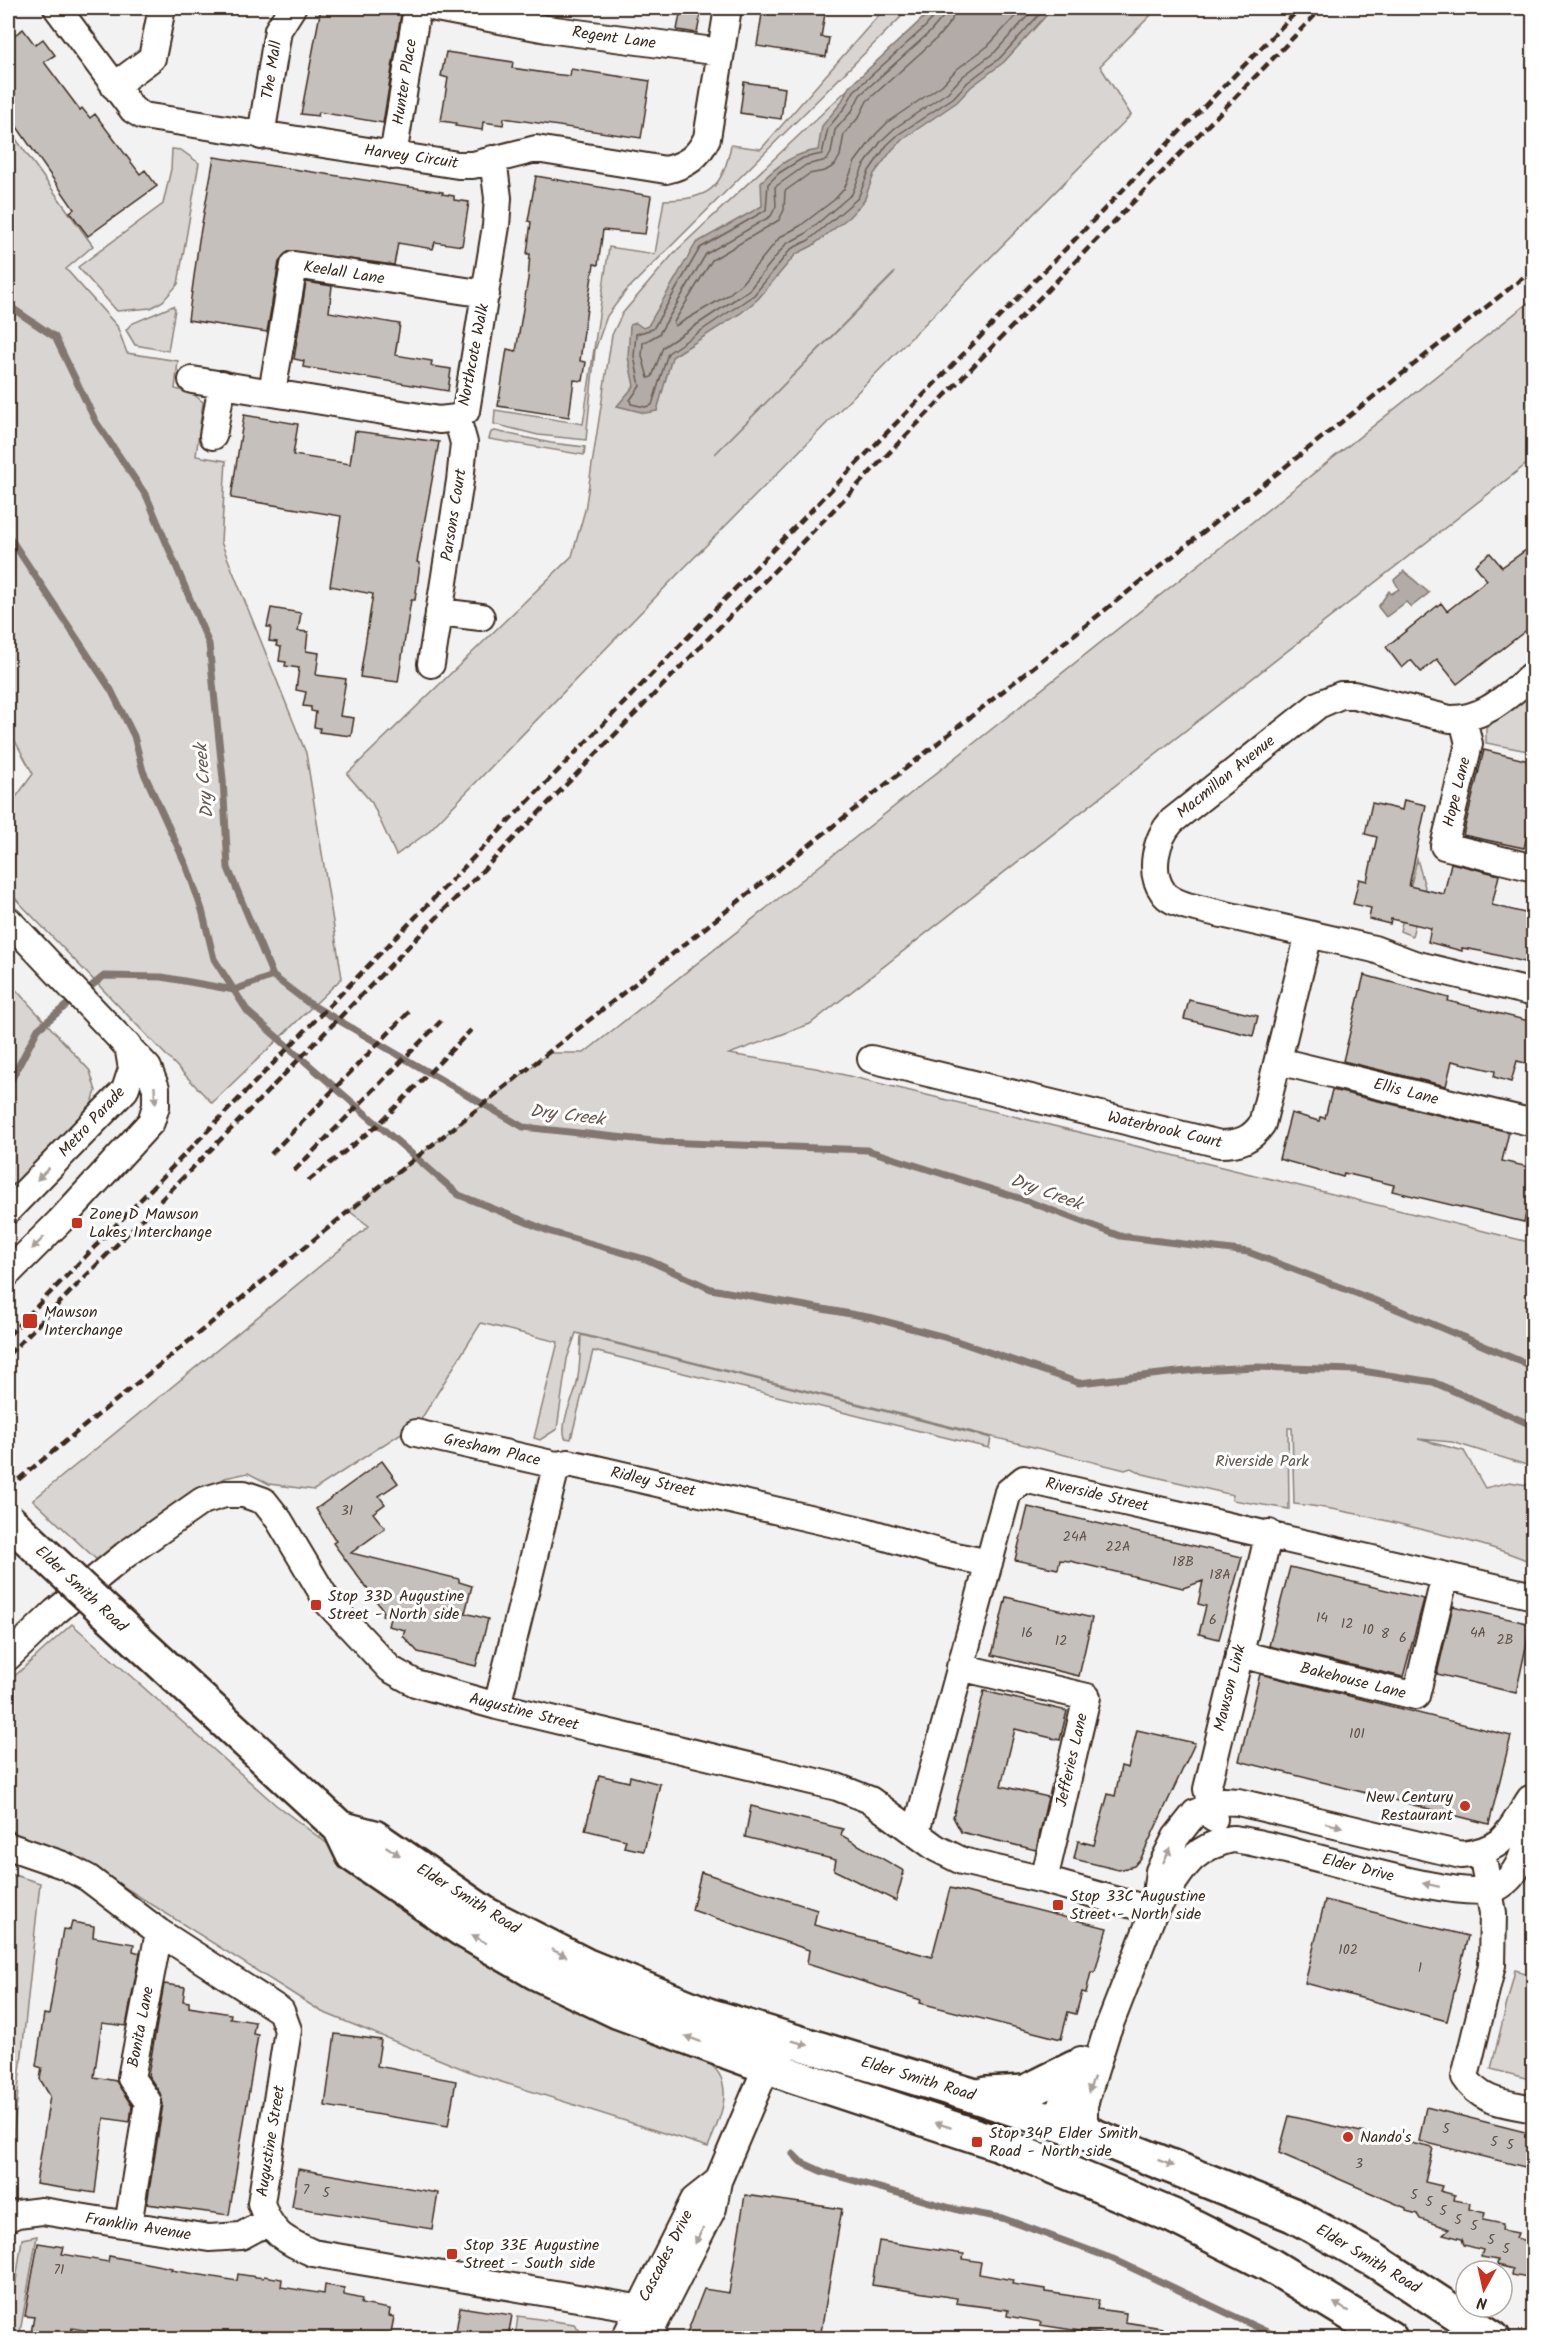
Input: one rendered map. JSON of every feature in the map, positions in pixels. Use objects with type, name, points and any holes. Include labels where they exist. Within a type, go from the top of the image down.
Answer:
[{"type":"main road","name":"Elder Smith Road","points":[[8,1520],[340,1828],[353,1855],[461,1929],[535,1972],[619,2012],[768,2066],[997,2143],[1173,2216],[1270,2265],[1390,2338]]},
{"type":"main road","name":"Elder Smith Road","points":[[340,1828],[374,1837],[486,1915],[585,1965],[708,2015],[972,2095],[1092,2135],[1188,2171],[1314,2225],[1374,2260],[1493,2338]]},
{"type":"main road","points":[[708,2015],[726,2033],[762,2051],[768,2066]]},
{"type":"main road","points":[[972,2095],[1026,2092],[1074,2067]]},
{"type":"main road","points":[[1055,2123],[1060,2139],[1075,2153],[1173,2216]]},
{"type":"street","name":"Harvey Circuit","points":[[57,8],[133,110],[143,116],[458,165],[473,165],[536,148],[666,170],[681,167],[701,151],[707,138],[728,8]]},
{"type":"street","points":[[114,86],[152,58],[162,8]]},
{"type":"street","name":"The Mall","points":[[261,136],[278,30],[292,8]]},
{"type":"street","name":"Hunter Place","points":[[393,156],[417,8]]},
{"type":"street","name":"Regent Lane","points":[[436,8],[547,29],[721,52]]},
{"type":"street","name":"Northcote Walk","points":[[192,380],[439,420],[458,418],[466,411],[498,212],[493,159]]},
{"type":"street","name":"Keelall Lane","points":[[272,392],[294,265],[486,294]]},
{"type":"street","points":[[213,436],[222,384]]},
{"type":"street","name":"Parsons Court","points":[[431,664],[464,443],[458,418]]},
{"type":"street","points":[[439,612],[481,617]]},
{"type":"street","name":"Macmillan Avenue","points":[[1533,674],[1488,711],[1463,719],[1450,719],[1354,695],[1331,699],[1308,712],[1165,829],[1161,837],[1156,876],[1163,892],[1172,900],[1187,906],[1374,949],[1414,964],[1533,993]]},
{"type":"street","name":"Hope Lane","points":[[1463,719],[1469,744],[1444,846],[1533,868]]},
{"type":"street","points":[[8,1273],[60,1221],[151,1122],[156,1107],[156,1088],[148,1068],[10,922]]},
{"type":"street","name":"Waterbrook Court","points":[[871,1059],[1220,1144],[1245,1141],[1262,1124],[1309,934]]},
{"type":"street","name":"Metro Parade","points":[[8,1210],[125,1090],[132,1069],[128,1045]]},
{"type":"street","name":"Ellis Lane","points":[[1278,1060],[1533,1123]]},
{"type":"street","name":"Gresham Place","points":[[416,1433],[556,1465],[568,1463]]},
{"type":"street","points":[[497,1706],[555,1471],[568,1463]]},
{"type":"street","name":"Ridley Street","points":[[568,1463],[865,1531],[941,1553],[989,1563]]},
{"type":"street","name":"Riverside Street","points":[[915,1832],[1008,1492],[1024,1479],[1269,1533],[1533,1596]]},
{"type":"street","name":"Augustine Street","points":[[8,1657],[55,1612],[163,1528],[202,1501],[225,1494],[244,1494],[264,1502],[279,1520],[329,1604],[390,1669],[415,1683],[497,1706],[837,1787],[870,1800],[936,1848],[962,1861],[1044,1880],[1154,1911]]},
{"type":"street","name":"Mawson Link","points":[[1222,1841],[1209,1805],[1207,1789],[1269,1533]]},
{"type":"street","name":"Bakehouse Lane","points":[[1239,1654],[1416,1696],[1445,1575]]},
{"type":"street","name":"Jefferies Lane","points":[[960,1667],[1087,1697],[1044,1880]]},
{"type":"street","points":[[1209,1805],[1223,1801],[1238,1802],[1461,1855],[1482,1853],[1503,1840],[1532,1792]]},
{"type":"street","points":[[1489,1889],[1496,1888],[1509,1879],[1516,1869],[1529,1828],[1532,1792]]},
{"type":"street","name":"Elder Drive","points":[[1092,2135],[1084,2121],[1084,2105],[1106,2034],[1154,1911],[1160,1871],[1186,1821],[1209,1805]]},
{"type":"street","name":"Elder Drive","points":[[1154,1911],[1193,1857],[1205,1847],[1232,1839],[1436,1887],[1489,1889]]},
{"type":"street","name":"Augustine Street","points":[[8,1846],[63,1865],[88,1878],[159,1932],[281,2011],[288,2030],[261,2203],[267,2222],[285,2241],[312,2253],[650,2310]]},
{"type":"street","points":[[1482,1853],[1493,1913],[1492,1965],[1465,2077],[1473,2090],[1485,2098],[1533,2109]]},
{"type":"street","name":"Bonita Lane","points":[[128,2225],[148,2102],[131,2078],[159,1932]]},
{"type":"street","name":"Elder Drive","points":[[1055,2123],[1074,2067],[1106,2034]]},
{"type":"street","name":"Cascades Drive","points":[[647,2338],[650,2310],[694,2200],[718,2181],[768,2066]]},
{"type":"street","name":"Franklin Avenue","points":[[8,2218],[17,2214],[42,2211],[209,2238],[241,2236],[267,2222]]},
{"type":"street","name":"Cascades Drive","points":[[625,2338],[650,2310]]},
{"type":"green space","points":[[885,8],[910,8],[625,292],[607,316],[595,350],[586,440],[538,435],[494,424],[495,410],[583,424],[609,247],[655,254],[664,200],[692,197],[711,189],[723,172],[731,145],[761,149]]},
{"type":"green space","points":[[934,8],[1158,8],[1100,66],[1131,115],[677,575],[427,833],[396,855],[372,803],[347,774],[572,556],[585,510],[612,335],[622,314],[674,253]],"holes":[[[894,273],[894,274],[715,454]]]},
{"type":"green space","points":[[8,128],[93,246],[66,269],[117,326],[127,353],[178,361],[175,389],[192,393],[203,402],[196,456],[226,461],[221,542],[306,753],[342,978],[212,1103],[8,891],[8,808],[33,774],[8,728]]},
{"type":"green space","points":[[172,149],[181,150],[199,163],[178,284],[163,301],[151,308],[117,311],[78,267],[163,204],[171,169]]},
{"type":"green space","name":"Riverside Park","points":[[1533,299],[1533,459],[810,1024],[729,1054],[816,1068],[1533,1243],[1533,1467],[1452,1442],[1418,1439],[1464,1451],[1485,1488],[1510,1482],[1533,1486],[1534,1555],[1531,1562],[1489,1547],[1401,1524],[1294,1504],[1292,1428],[1288,1428],[1289,1509],[1232,1500],[1233,1495],[1143,1474],[1131,1468],[1125,1470],[576,1333],[567,1359],[557,1429],[540,1440],[534,1438],[558,1342],[481,1323],[420,1421],[314,1490],[269,1484],[248,1473],[225,1478],[98,1561],[33,1500],[369,1226],[349,1211],[549,1053],[584,1053]]},
{"type":"green space","points":[[173,306],[175,309],[168,351],[135,345],[126,330],[131,324]]},
{"type":"green space","points":[[491,432],[551,443],[585,447],[584,455],[489,439]]},
{"type":"green space","points":[[1533,690],[1533,752],[1486,743],[1486,728]]},
{"type":"green space","points":[[1417,859],[1425,887],[1412,936],[1400,931]]},
{"type":"green space","points":[[8,981],[90,1071],[96,1091],[90,1108],[8,1191]]},
{"type":"green space","points":[[581,1335],[991,1438],[989,1448],[593,1351],[571,1439],[565,1438],[564,1422],[578,1375]]},
{"type":"green space","points":[[72,1624],[276,1805],[429,1920],[678,2045],[711,2065],[719,2074],[724,2094],[720,2116],[708,2147],[473,2073],[322,2012],[83,1861],[18,1835],[8,1827],[8,1682]]},
{"type":"green space","points":[[8,1873],[40,1883],[8,2186]]},
{"type":"green space","points":[[1515,1970],[1533,1975],[1533,2080],[1491,2069]]},
{"type":"green space","points":[[37,2236],[19,2338],[8,2338],[22,2239]]},
{"type":"green space","points":[[518,2316],[574,2324],[586,2338],[515,2338]]},
{"type":"water","points":[[934,8],[1053,8],[1004,62],[971,87],[957,102],[903,139],[892,150],[874,174],[864,201],[849,217],[812,246],[796,254],[758,299],[741,313],[672,357],[657,411],[645,413],[617,406],[634,386],[628,357],[630,325],[636,323],[643,328],[648,326],[696,243],[762,206],[761,182],[767,176],[794,157],[818,150],[822,126],[841,103],[849,87]]},
{"type":"water","points":[[1404,571],[1429,593],[1411,607],[1406,602],[1386,617],[1378,607],[1389,591],[1391,594],[1399,589],[1394,580]]},
{"type":"building","points":[[321,8],[402,8],[383,123],[319,112],[318,116],[301,114]]},
{"type":"building","points":[[767,8],[826,8],[821,37],[829,38],[826,57],[757,46],[762,14],[766,15]]},
{"type":"building","points":[[681,9],[701,13],[697,33],[677,30]]},
{"type":"building","points":[[23,29],[35,45],[43,39],[55,55],[44,62],[80,110],[82,108],[90,118],[95,114],[140,174],[145,170],[157,186],[88,236],[70,212],[74,209],[8,114],[8,40]]},
{"type":"building","points":[[446,52],[513,62],[512,68],[552,74],[570,76],[571,69],[650,81],[641,138],[504,118],[503,125],[483,122],[482,130],[455,126],[456,123],[441,121],[448,78],[441,76]]},
{"type":"building","points":[[744,82],[785,88],[781,119],[740,113]]},
{"type":"building","points":[[214,157],[443,192],[442,194],[454,196],[454,200],[469,202],[462,246],[435,242],[433,249],[398,243],[394,265],[289,251],[279,262],[267,332],[188,320]]},
{"type":"building","points":[[536,176],[651,196],[645,234],[603,230],[598,265],[594,264],[580,361],[586,362],[583,381],[574,380],[569,417],[498,406],[507,349],[516,351],[528,279],[530,254],[527,254],[531,222],[528,221]]},
{"type":"building","points":[[306,282],[332,286],[329,312],[400,324],[395,355],[432,361],[431,366],[451,369],[448,391],[303,367],[304,361],[294,359]]},
{"type":"building","points":[[244,415],[298,424],[293,455],[350,464],[355,431],[439,442],[417,562],[420,563],[415,600],[411,600],[398,682],[360,677],[373,594],[330,586],[341,516],[231,498]]},
{"type":"building","points":[[1533,545],[1533,625],[1457,684],[1437,659],[1421,672],[1411,660],[1402,668],[1386,647],[1441,603],[1447,611],[1487,580],[1475,565],[1490,553],[1502,567]]},
{"type":"building","points":[[271,608],[301,613],[298,631],[308,632],[306,651],[319,653],[316,675],[346,679],[340,716],[354,718],[351,736],[319,732],[320,728],[314,727],[316,712],[311,711],[311,707],[303,706],[306,692],[296,690],[299,668],[285,666],[286,662],[279,661],[281,647],[276,646],[277,642],[269,641],[271,627],[267,627]]},
{"type":"building","points":[[1484,750],[1533,762],[1533,811],[1524,848],[1463,835]]},
{"type":"building","points":[[1404,800],[1426,805],[1409,886],[1444,894],[1451,863],[1499,875],[1492,905],[1533,915],[1533,964],[1480,951],[1462,948],[1462,951],[1428,942],[1431,928],[1391,919],[1390,924],[1369,919],[1371,908],[1353,904],[1359,879],[1367,881],[1377,837],[1365,834],[1372,803],[1402,810]]},
{"type":"building","points":[[1364,975],[1449,998],[1448,1001],[1533,1022],[1533,1065],[1517,1061],[1511,1082],[1494,1077],[1495,1071],[1452,1061],[1446,1086],[1343,1061]]},
{"type":"building","points":[[1189,1000],[1258,1016],[1253,1036],[1184,1019]]},
{"type":"building","points":[[1332,1090],[1509,1132],[1502,1161],[1533,1168],[1533,1186],[1524,1222],[1392,1191],[1394,1185],[1344,1173],[1343,1177],[1279,1159],[1291,1113],[1319,1121],[1320,1117],[1325,1118]]},
{"type":"building","points":[[382,1461],[398,1483],[379,1496],[385,1504],[373,1513],[385,1528],[351,1553],[459,1579],[459,1582],[472,1586],[465,1613],[488,1619],[476,1666],[418,1652],[403,1636],[405,1630],[388,1626],[390,1618],[382,1616],[383,1610],[333,1543],[336,1541],[316,1509]]},
{"type":"building","points":[[1028,1507],[1242,1557],[1219,1639],[1199,1634],[1206,1606],[1198,1604],[1203,1581],[1183,1588],[1070,1561],[1060,1560],[1058,1569],[1015,1560]]},
{"type":"building","points":[[1290,1567],[1424,1599],[1403,1677],[1269,1646]]},
{"type":"building","points":[[1006,1597],[1092,1618],[1079,1676],[992,1655]]},
{"type":"building","points":[[1453,1606],[1531,1624],[1516,1693],[1437,1674]]},
{"type":"building","points":[[1260,1674],[1511,1736],[1489,1824],[1239,1761]]},
{"type":"building","points":[[984,1691],[1067,1711],[1060,1740],[1015,1729],[1001,1786],[1048,1797],[1036,1850],[961,1832],[953,1817]]},
{"type":"building","points":[[1137,1730],[1195,1743],[1141,1858],[1134,1866],[1119,1870],[1074,1859],[1078,1841],[1094,1845],[1108,1794],[1115,1796],[1121,1766],[1128,1768]]},
{"type":"building","points":[[599,1775],[629,1782],[630,1776],[660,1784],[644,1851],[624,1847],[626,1840],[585,1830]]},
{"type":"building","points":[[751,1806],[843,1829],[841,1835],[904,1871],[896,1901],[834,1870],[836,1860],[745,1837]]},
{"type":"building","points":[[701,1872],[817,1910],[814,1925],[932,1957],[950,1888],[1107,1928],[1095,1972],[1091,1972],[1086,1993],[1082,1992],[1076,2014],[1068,2012],[1061,2039],[920,2003],[921,2000],[807,1964],[809,1950],[692,1910]]},
{"type":"building","points":[[1325,1900],[1468,1936],[1447,2021],[1305,1983]]},
{"type":"building","points":[[72,1922],[94,1926],[93,1937],[134,1944],[133,1951],[140,1953],[126,2026],[102,2023],[94,2077],[116,2081],[132,2106],[130,2122],[104,2118],[95,2193],[36,2184],[50,2096],[40,2079],[42,2068],[36,2066],[44,2014],[49,2015],[63,1929],[70,1930]]},
{"type":"building","points":[[164,1984],[185,1987],[183,2001],[189,2002],[189,2007],[231,2014],[230,2018],[255,2022],[253,2034],[258,2035],[229,2215],[147,2204],[163,2104],[160,2093],[148,2075]]},
{"type":"building","points":[[335,2034],[381,2040],[377,2066],[456,2081],[448,2126],[325,2106]]},
{"type":"building","points":[[1426,2107],[1533,2134],[1533,2169],[1419,2141]]},
{"type":"building","points":[[1289,2116],[1433,2148],[1425,2182],[1442,2186],[1440,2191],[1455,2195],[1454,2200],[1470,2203],[1469,2209],[1485,2213],[1483,2220],[1503,2224],[1502,2230],[1518,2233],[1516,2238],[1533,2243],[1533,2279],[1514,2275],[1514,2259],[1481,2257],[1483,2250],[1464,2245],[1462,2239],[1443,2234],[1449,2229],[1420,2219],[1417,2214],[1406,2211],[1406,2208],[1279,2153]]},
{"type":"building","points":[[298,2169],[438,2193],[432,2229],[292,2207]]},
{"type":"building","points":[[745,2195],[842,2209],[820,2338],[685,2338],[704,2289],[729,2293]]},
{"type":"building","points":[[879,2241],[964,2254],[963,2259],[981,2262],[979,2274],[1013,2280],[1012,2284],[1046,2289],[1046,2292],[1099,2300],[1097,2309],[1126,2313],[1125,2322],[1162,2328],[1161,2338],[1105,2338],[1105,2335],[1040,2325],[1041,2322],[1007,2316],[1008,2310],[956,2303],[957,2298],[872,2285]]},
{"type":"building","points":[[38,2243],[64,2247],[62,2254],[108,2262],[109,2256],[172,2268],[171,2270],[237,2281],[238,2274],[282,2279],[281,2287],[324,2294],[325,2285],[344,2288],[344,2295],[362,2299],[361,2304],[390,2309],[389,2316],[394,2317],[390,2338],[130,2338],[72,2328],[70,2338],[30,2338],[34,2317],[25,2316]]},
{"type":"building","points":[[460,2307],[512,2315],[508,2338],[455,2338]]},
{"type":"waterway","name":"Dry Creek","points":[[8,303],[55,337],[96,422],[147,497],[209,644],[223,779],[228,868],[273,976],[307,1002],[523,1127],[663,1142],[867,1150],[1022,1199],[1120,1236],[1248,1252],[1387,1305],[1534,1367]]},
{"type":"waterway","name":"Dry Creek","points":[[8,535],[111,690],[134,736],[143,771],[187,867],[202,910],[214,959],[248,1012],[459,1195],[551,1232],[648,1260],[711,1289],[873,1318],[948,1338],[1079,1383],[1196,1370],[1256,1367],[1356,1370],[1433,1382],[1534,1426]]},
{"type":"waterway","points":[[84,992],[104,976],[162,977],[234,990],[273,976]]},
{"type":"waterway","points":[[8,1086],[38,1029],[75,998]]},
{"type":"waterway","points":[[793,2154],[801,2162],[823,2172],[958,2210],[1002,2218],[1113,2259],[1280,2338]]},
{"type":"railway","points":[[8,1336],[1300,8]]},
{"type":"railway","points":[[8,1355],[234,1126],[1322,8]]},
{"type":"railway","points":[[8,1488],[349,1211],[1534,269]]},
{"type":"railway","points":[[271,1154],[409,1012]]},
{"type":"railway","points":[[294,1171],[441,1021]]},
{"type":"railway","points":[[308,1181],[379,1124],[471,1030]]},
{"type":"place","name":"Zone D Mawson Lakes Interchange","points":[[77,1223]]},
{"type":"place","name":"Mawson Interchange","points":[[30,1321]]},
{"type":"place","name":"Stop 33D Augustine Street - North side","points":[[316,1605]]},
{"type":"place","name":"New Century Restaurant","points":[[1465,1806]]},
{"type":"place","name":"Stop 33C Augustine Street - North side","points":[[1058,1905]]},
{"type":"place","name":"Nando's","points":[[1348,2137]]},
{"type":"place","name":"Stop 34P Elder Smith Road - North side","points":[[977,2142]]},
{"type":"place","name":"Stop 33E Augustine Street - South side","points":[[452,2254]]}]
